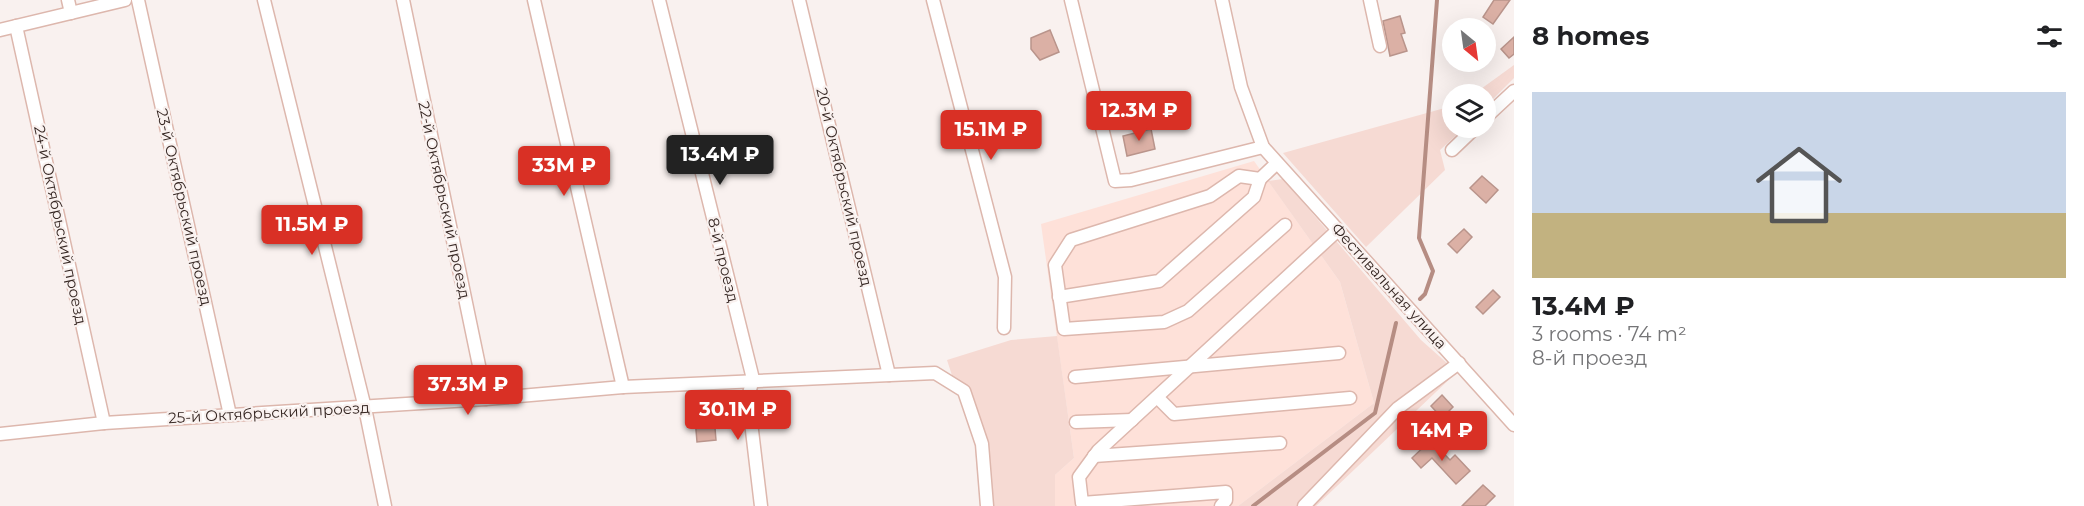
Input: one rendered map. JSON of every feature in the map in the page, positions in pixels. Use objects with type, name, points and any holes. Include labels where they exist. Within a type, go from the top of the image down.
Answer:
[{"type":"street","points":[[0,30],[70,6],[125,0]]},
{"type":"street","name":"23-й Октябрьский проезд","points":[[138,0],[230,415]]},
{"type":"street","points":[[264,0],[365,408],[385,506]]},
{"type":"street","name":"22-й Октябрьский проезд","points":[[403,0],[486,399]]},
{"type":"street","points":[[534,0],[623,387]]},
{"type":"street","name":"8-й проезд","points":[[659,0],[753,379]]},
{"type":"street","name":"20-й Октябрьский проезд","points":[[799,0],[889,375]]},
{"type":"street","points":[[933,0],[1005,277],[1004,328]]},
{"type":"street","points":[[1071,0],[1115,181],[1131,180],[1263,147],[1241,87],[1222,0]]},
{"type":"street","points":[[1370,0],[1380,46]]},
{"type":"street","name":"24-й Октябрьский проезд","points":[[16,26],[104,423]]},
{"type":"street","points":[[1496,108],[1514,91]]},
{"type":"street","points":[[1452,150],[1465,138]]},
{"type":"street","name":"Фестивальная улица","points":[[1263,147],[1514,425]]},
{"type":"street","points":[[1059,297],[1159,281],[1254,197],[1260,179],[1277,163]]},
{"type":"street","points":[[1260,179],[1239,176],[1210,196],[1071,240],[1054,265],[1064,329],[1164,322],[1188,311],[1285,225]]},
{"type":"street","points":[[1221,506],[1226,500],[1226,492],[1082,503],[1079,477],[1094,456],[1338,230]]},
{"type":"street","points":[[1075,377],[1339,354]]},
{"type":"street","points":[[1304,506],[1398,408],[1459,363]]},
{"type":"street","name":"25-й Октябрьский проезд","points":[[0,434],[104,423],[365,408],[623,387],[753,379],[935,373],[963,391],[981,444],[987,506]]},
{"type":"street","points":[[753,379],[748,397],[761,506]]},
{"type":"street","points":[[1156,397],[1174,414],[1350,398]]},
{"type":"street","points":[[1076,422],[1132,420]]},
{"type":"street","points":[[1094,456],[1280,443]]},
{"type":"shaded area","points":[[1514,65],[1514,78],[1496,96],[1496,84],[1488,84]]},
{"type":"shaded area","points":[[1442,109],[1442,138],[1453,138],[1440,150],[1445,170],[1366,247],[1283,153]]},
{"type":"shaded area","points":[[1254,161],[1340,282],[1374,403],[1238,506],[1055,506],[1055,475],[1074,458],[1041,224]]},
{"type":"shaded area","points":[[1283,179],[1421,340],[1457,372],[1316,506],[1238,506],[1374,403],[1340,282],[1268,181]]},
{"type":"shaded area","points":[[1057,336],[1074,458],[1055,475],[1055,506],[980,506],[975,446],[947,360],[1011,340]]},
{"type":"building","points":[[1494,0],[1510,0],[1496,20],[1483,17]]},
{"type":"building","points":[[1400,16],[1405,33],[1401,34],[1407,51],[1390,56],[1383,21]]},
{"type":"building","points":[[1050,30],[1059,52],[1040,60],[1031,49],[1031,38]]},
{"type":"building","points":[[1514,37],[1514,54],[1509,58],[1501,49]]},
{"type":"building","points":[[1151,129],[1155,149],[1127,156],[1123,136]]},
{"type":"building","points":[[1482,176],[1498,190],[1486,203],[1470,188]]},
{"type":"building","points":[[1464,229],[1472,237],[1457,253],[1448,244]]},
{"type":"building","points":[[1493,290],[1500,297],[1483,314],[1476,307]]},
{"type":"building","points":[[1442,395],[1453,407],[1442,418],[1431,406]]},
{"type":"building","points":[[714,416],[716,440],[697,442],[695,418]]},
{"type":"building","points":[[1431,440],[1450,460],[1455,455],[1470,471],[1456,484],[1432,458],[1421,468],[1412,458]]},
{"type":"building","points":[[1483,485],[1495,496],[1485,506],[1462,506]]},
{"type":"waterway","points":[[1420,299],[1425,294],[1433,271],[1419,238],[1437,0]]},
{"type":"waterway","points":[[1253,506],[1375,413],[1396,323]]}]
